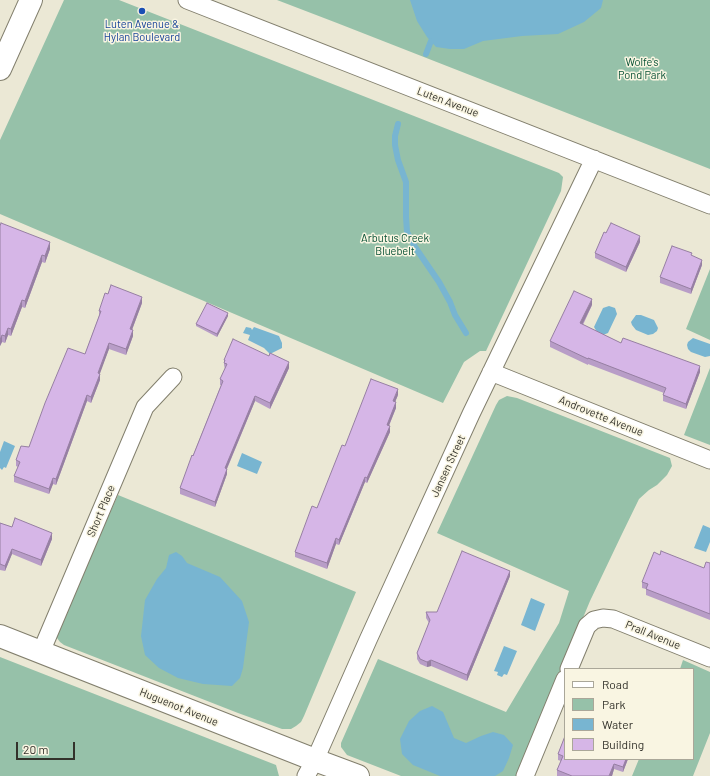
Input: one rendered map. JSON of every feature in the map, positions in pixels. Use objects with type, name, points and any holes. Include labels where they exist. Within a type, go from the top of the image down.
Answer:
[{"type":"street","points":[[0,69],[31,0]]},
{"type":"street","name":"Luten Avenue","points":[[187,0],[710,205]]},
{"type":"street","name":"Jansen Street","points":[[310,768],[491,372],[594,159]]},
{"type":"street","name":"Androvette Avenue","points":[[491,372],[710,460]]},
{"type":"street","name":"Short Place","points":[[41,652],[144,407],[173,378]]},
{"type":"street","name":"Prall Avenue","points":[[569,668],[587,626],[594,620],[603,618],[613,620],[710,658]]},
{"type":"street","name":"Huguenot Avenue","points":[[0,636],[41,652],[310,768],[358,776]]},
{"type":"street","points":[[525,776],[564,681]]},
{"type":"green space","name":"Arbutus Creek Bluebelt","points":[[64,0],[119,0],[559,173],[563,177],[561,191],[486,351],[480,351],[464,362],[443,403],[0,214],[0,140]]},
{"type":"green space","name":"Wolfe's Pond Park","points":[[277,0],[710,0],[710,169],[337,23]]},
{"type":"green space","points":[[710,269],[710,340],[686,329]]},
{"type":"green space","points":[[710,368],[710,445],[684,435]]},
{"type":"green space","points":[[507,396],[517,398],[670,458],[672,466],[667,475],[657,485],[639,499],[590,601],[517,776],[401,776],[347,755],[341,747],[341,743],[378,659],[506,712],[559,623],[569,591],[437,533],[496,405],[499,400]]},
{"type":"green space","points":[[118,495],[356,592],[304,716],[301,722],[296,726],[291,729],[282,729],[64,645],[60,642],[57,638],[56,631]]},
{"type":"green space","points":[[0,657],[276,765],[279,776],[0,776]]},
{"type":"green space","points":[[683,660],[710,672],[710,733],[693,776],[632,776],[639,760],[694,760],[694,668],[680,668]]},
{"type":"water","points":[[410,0],[603,0],[601,8],[584,22],[558,34],[522,36],[483,41],[464,49],[450,49],[436,47],[427,37],[417,21]]},
{"type":"water","points":[[609,306],[615,308],[617,314],[608,333],[603,335],[597,332],[594,327],[603,308]]},
{"type":"water","points":[[636,315],[641,315],[654,320],[658,328],[657,331],[648,335],[636,330],[631,322]]},
{"type":"water","points":[[246,327],[251,328],[252,330],[254,327],[279,336],[282,343],[282,348],[270,354],[264,348],[248,340],[250,335],[243,333]]},
{"type":"water","points":[[693,338],[710,344],[710,356],[705,357],[691,352],[688,349],[688,342]]},
{"type":"water","points":[[4,441],[15,446],[6,468],[4,467],[2,470],[0,468],[0,452]]},
{"type":"water","points":[[242,453],[262,462],[257,474],[237,466]]},
{"type":"water","points":[[703,525],[710,528],[710,542],[706,552],[694,548]]},
{"type":"water","points":[[176,552],[182,556],[187,563],[220,577],[242,601],[249,622],[243,668],[240,678],[232,686],[203,684],[178,678],[159,668],[145,655],[141,636],[145,600],[157,579],[166,568],[169,555]]},
{"type":"water","points":[[531,598],[545,604],[535,631],[521,625]]},
{"type":"water","points":[[504,646],[517,651],[507,675],[504,674],[502,677],[497,675],[498,672],[494,671]]},
{"type":"water","points":[[432,706],[443,712],[454,738],[466,743],[493,732],[504,735],[513,745],[503,771],[495,776],[440,776],[413,765],[402,754],[400,739],[409,721],[420,711]]},
{"type":"building","points":[[1,223],[50,242],[45,256],[42,255],[25,301],[22,300],[11,329],[8,328],[5,336],[2,335],[0,340],[0,226]]},
{"type":"building","points":[[611,223],[640,236],[626,267],[595,253],[604,232],[606,233]]},
{"type":"building","points":[[672,246],[692,253],[691,255],[702,260],[691,289],[660,277]]},
{"type":"building","points":[[111,285],[142,297],[130,329],[133,330],[126,349],[109,343],[98,373],[100,374],[91,397],[87,395],[56,479],[53,478],[49,489],[14,476],[20,462],[16,460],[21,446],[29,447],[45,403],[68,348],[85,354],[101,311],[99,311],[105,293],[108,294]]},
{"type":"building","points":[[574,291],[592,299],[580,323],[621,343],[623,338],[700,366],[686,404],[663,395],[666,388],[588,359],[550,341]]},
{"type":"building","points":[[207,303],[228,313],[217,334],[196,324]]},
{"type":"building","points":[[233,339],[269,356],[270,353],[289,362],[270,403],[255,396],[225,468],[227,469],[215,502],[180,488],[223,381],[220,379],[227,364],[224,363],[224,360]]},
{"type":"building","points":[[371,379],[398,389],[393,401],[396,402],[387,425],[390,426],[367,478],[365,477],[339,540],[336,538],[327,563],[295,552],[312,506],[317,508],[342,445],[345,446]]},
{"type":"building","points":[[15,518],[52,533],[41,560],[12,549],[5,566],[0,564],[0,523],[12,527]]},
{"type":"building","points":[[462,551],[510,571],[467,675],[431,660],[427,662],[420,659],[417,653],[430,620],[426,612],[437,612]]},
{"type":"building","points":[[661,551],[704,568],[706,562],[710,563],[710,614],[646,589],[648,584],[642,582],[654,552],[660,555]]},
{"type":"building","points":[[564,739],[564,760],[626,760],[623,767],[614,764],[609,776],[572,776],[557,770],[563,756],[558,754]]},
{"type":"waterway","points":[[426,54],[431,41]]},
{"type":"waterway","points":[[398,124],[395,136],[395,145],[398,160],[406,182],[407,232],[415,247],[439,282],[455,315],[466,333]]},
{"type":"place","name":"Luten Avenue & Hylan Boulevard","points":[[142,11]]}]
